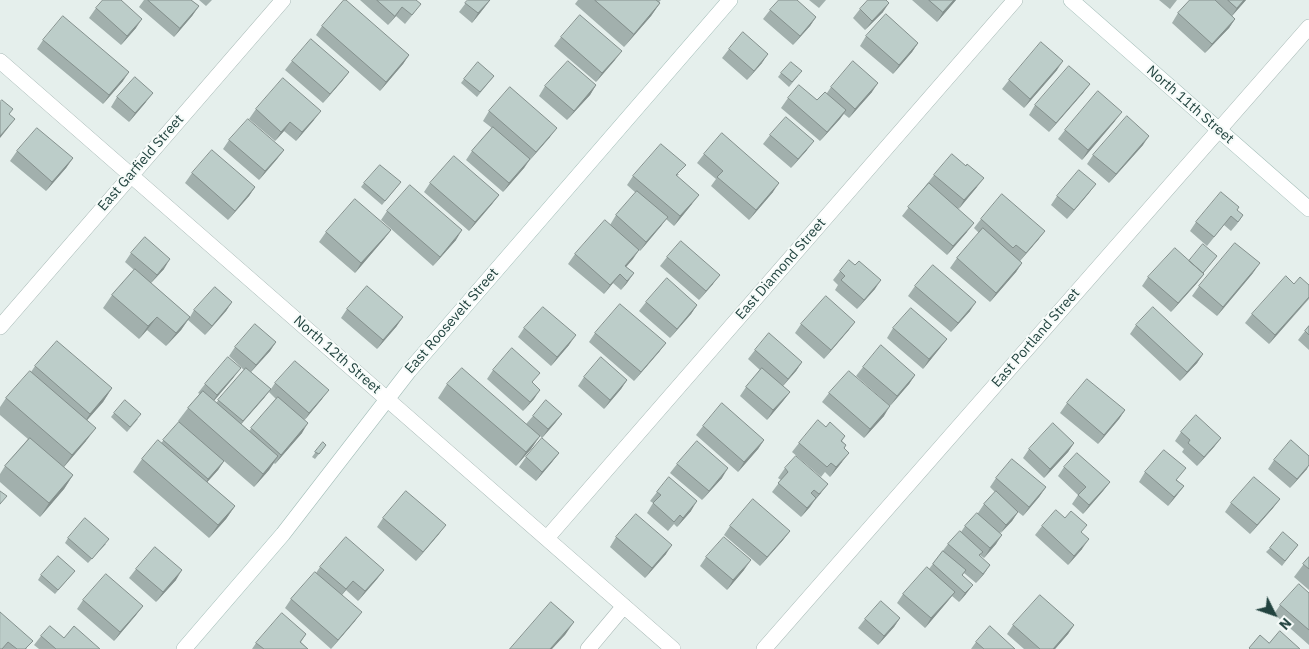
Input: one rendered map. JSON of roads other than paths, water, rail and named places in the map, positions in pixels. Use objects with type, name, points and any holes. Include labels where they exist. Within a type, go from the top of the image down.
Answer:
[{"type":"street","name":"East Garfield Street","points":[[0,326],[283,0]]},
{"type":"street","name":"East Roosevelt Street","points":[[184,649],[282,534],[387,398],[436,339],[730,0]]},
{"type":"street","name":"East Diamond Street","points":[[546,538],[1015,0]]},
{"type":"street","name":"North 11th Street","points":[[1071,0],[1309,209]]},
{"type":"street","name":"East Portland Street","points":[[764,649],[1309,27]]},
{"type":"street","name":"North 12th Street","points":[[0,60],[673,649]]},
{"type":"street","points":[[588,649],[624,606]]}]
